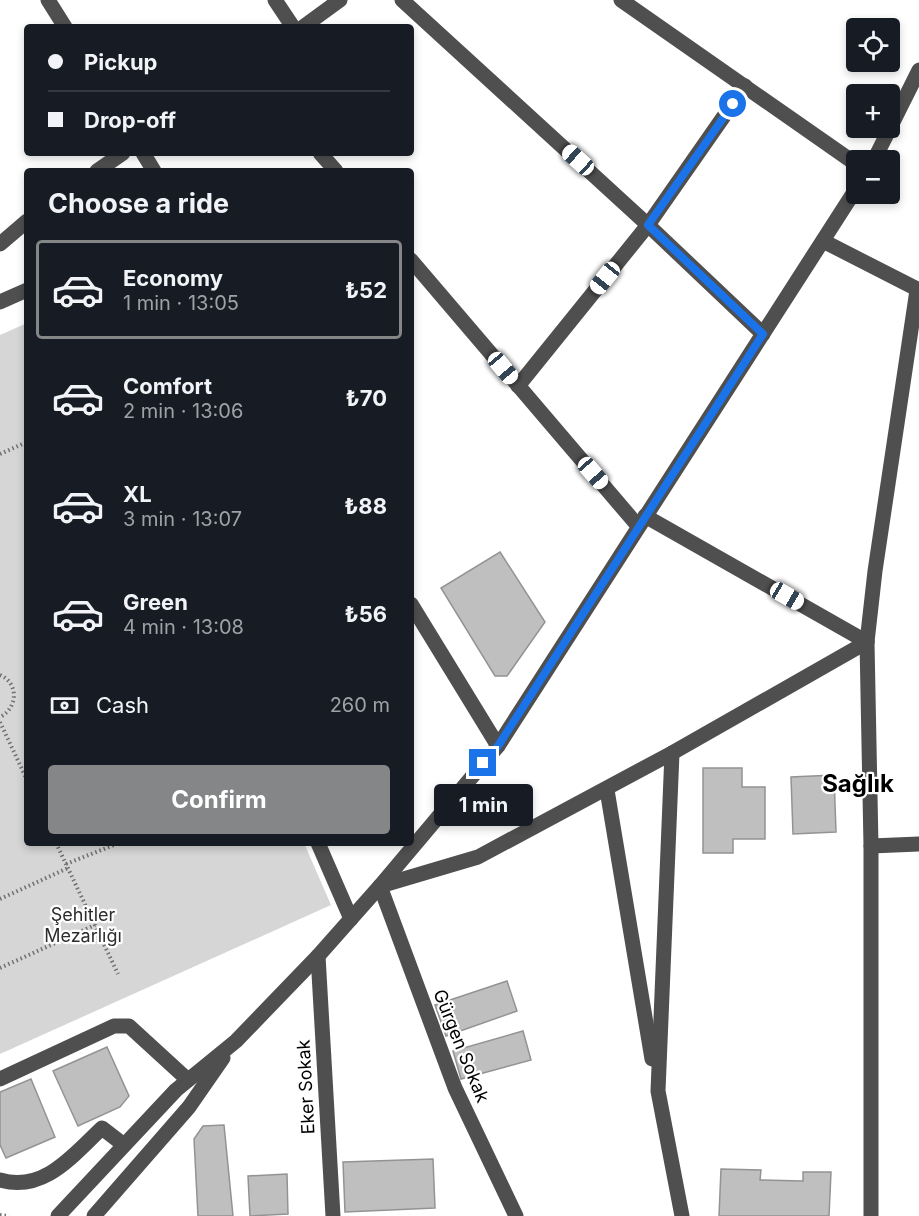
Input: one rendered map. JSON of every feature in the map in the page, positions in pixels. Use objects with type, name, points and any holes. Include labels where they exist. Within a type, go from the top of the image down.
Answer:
[{"type":"street","points":[[48,0],[63,24]]},
{"type":"street","points":[[275,0],[291,24]]},
{"type":"street","points":[[307,24],[340,0]]},
{"type":"street","points":[[402,0],[648,225],[763,334]]},
{"type":"street","points":[[621,0],[846,157]]},
{"type":"street","points":[[878,150],[919,70]]},
{"type":"street","points":[[518,386],[648,225],[745,86]]},
{"type":"street","points":[[101,168],[119,156]]},
{"type":"street","points":[[323,156],[333,168]]},
{"type":"street","points":[[414,846],[498,746],[846,204]]},
{"type":"street","points":[[0,244],[24,224]]},
{"type":"street","points":[[823,241],[918,290],[875,571],[867,642],[871,846],[870,1216]]},
{"type":"street","points":[[414,264],[518,386],[642,521],[867,642]]},
{"type":"street","points":[[0,302],[24,291]]},
{"type":"street","points":[[414,609],[498,746]]},
{"type":"street","points":[[380,886],[478,857],[607,790],[867,642]]},
{"type":"street","points":[[658,1091],[672,753]]},
{"type":"street","points":[[607,790],[658,1091],[682,1216]]},
{"type":"street","points":[[871,846],[919,844]]},
{"type":"street","points":[[319,846],[351,919]]},
{"type":"street","points":[[58,1216],[188,1080],[236,1041],[318,956],[414,846]]},
{"type":"street","name":"Gürgen Sokak","points":[[380,886],[455,1088],[516,1216]]},
{"type":"street","name":"Eker Sokak","points":[[318,956],[333,1216]]},
{"type":"street","points":[[0,1079],[114,1026],[129,1026],[188,1080]]},
{"type":"street","points":[[94,1216],[189,1107],[236,1041]]},
{"type":"street","points":[[0,1180],[15,1185],[32,1183],[55,1172],[102,1128],[124,1145]]},
{"type":"path","points":[[0,454],[24,443]]},
{"type":"path","points":[[0,675],[10,681],[15,695],[10,710],[0,717]]},
{"type":"path","points":[[0,722],[24,774]]},
{"type":"path","points":[[57,846],[118,974]]},
{"type":"path","points":[[0,899],[112,846]]},
{"type":"path","points":[[0,968],[95,925]]},
{"type":"path","points":[[0,1215],[9,1216]]},
{"type":"green space","name":"Şehitler Mezarlığı","points":[[24,324],[24,846],[305,846],[331,905],[0,1054],[0,335]]},
{"type":"building","points":[[500,552],[545,622],[507,676],[495,676],[441,588]]},
{"type":"building","points":[[703,768],[742,768],[742,787],[765,787],[765,839],[733,839],[733,853],[703,853]]},
{"type":"building","points":[[834,775],[836,832],[793,834],[791,777]]},
{"type":"building","points":[[507,981],[517,1011],[446,1036],[435,1005]]},
{"type":"building","points":[[523,1031],[531,1060],[461,1079],[453,1051]]},
{"type":"building","points":[[107,1047],[129,1096],[120,1107],[78,1126],[53,1071]]},
{"type":"building","points":[[31,1079],[55,1137],[6,1158],[0,1145],[0,1092]]},
{"type":"building","points":[[224,1125],[233,1216],[198,1216],[194,1139],[203,1126]]},
{"type":"building","points":[[433,1159],[435,1208],[345,1212],[343,1162]]},
{"type":"building","points":[[721,1169],[761,1170],[760,1180],[803,1181],[803,1172],[831,1172],[829,1216],[719,1216]]},
{"type":"building","points":[[287,1174],[288,1214],[250,1216],[248,1176]]},
{"type":"district","name":"Sağlık","points":[[858,784]]},
{"type":"route","points":[[483,763],[498,746],[763,334],[648,225],[733,104]]}]
